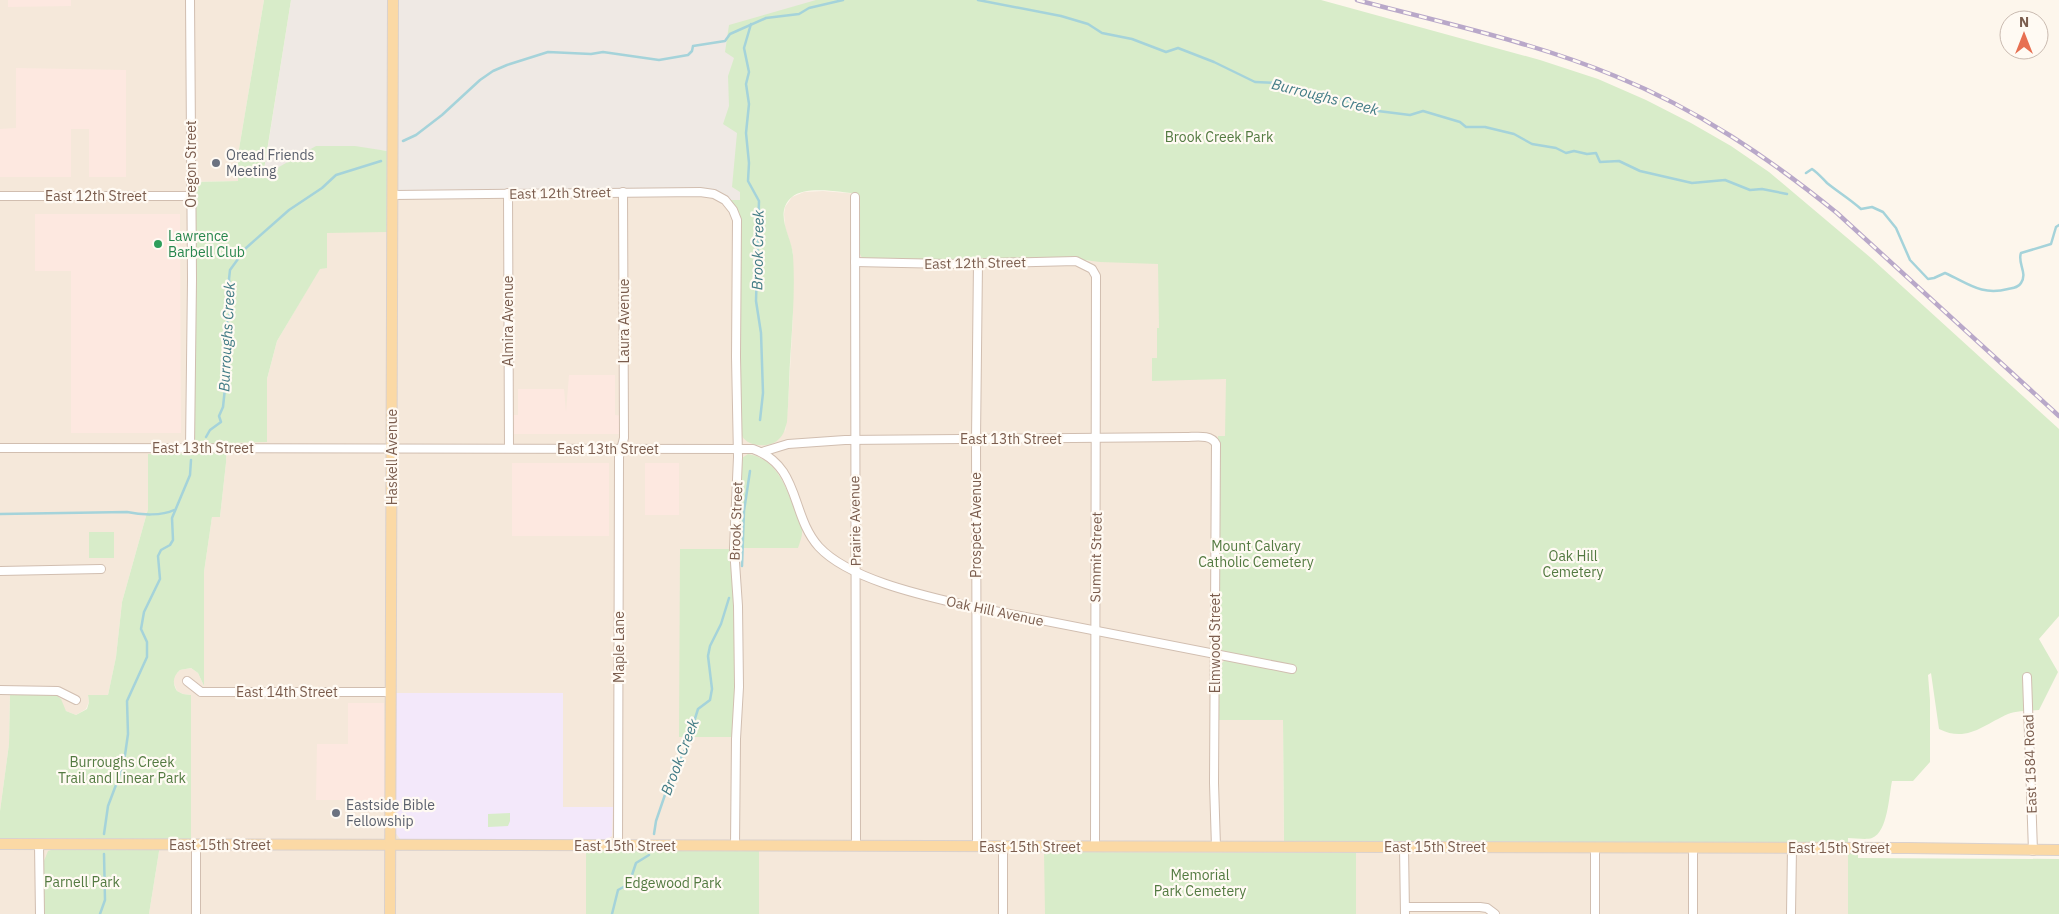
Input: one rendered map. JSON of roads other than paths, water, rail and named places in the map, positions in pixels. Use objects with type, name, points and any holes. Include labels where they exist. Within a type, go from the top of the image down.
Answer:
[{"type":"main road","name":"Haskell Avenue","points":[[390,914],[393,0]]},
{"type":"main road","name":"East 15th Street","points":[[0,844],[1595,847],[2059,850]]},
{"type":"street","name":"Oregon Street","points":[[190,0],[190,448]]},
{"type":"street","name":"Laura Avenue","points":[[621,449],[624,438],[623,192]]},
{"type":"street","name":"East 12th Street","points":[[393,195],[700,192],[714,194],[725,200]]},
{"type":"street","name":"Almira Avenue","points":[[508,193],[509,448]]},
{"type":"street","name":"East 12th Street","points":[[0,196],[191,196]]},
{"type":"street","name":"Prairie Avenue","points":[[855,197],[856,846]]},
{"type":"street","name":"Brook Street","points":[[725,200],[733,210],[737,220],[736,357],[738,449],[734,568],[738,606],[739,686],[736,740],[735,846]]},
{"type":"street","name":"East 12th Street","points":[[855,262],[1076,262],[1092,269]]},
{"type":"street","name":"Prospect Avenue","points":[[977,846],[976,439],[978,263]]},
{"type":"street","name":"Summit Street","points":[[1092,269],[1097,283],[1095,847]]},
{"type":"street","name":"East 13th Street","points":[[0,448],[753,449],[762,452],[788,444],[855,440],[1186,437],[1210,438],[1214,440]]},
{"type":"street","name":"Elmwood Street","points":[[1214,440],[1216,444],[1216,847]]},
{"type":"street","name":"Maple Lane","points":[[618,846],[619,457],[621,449]]},
{"type":"street","name":"Oak Hill Avenue","points":[[762,452],[774,459],[786,475],[808,529],[818,546],[837,562],[856,571],[920,594],[977,608],[1292,669]]},
{"type":"street","points":[[0,571],[101,569]]},
{"type":"street","name":"East 1584 Road","points":[[2027,677],[2033,850]]},
{"type":"street","name":"East 14th Street","points":[[187,681],[201,692],[391,692]]},
{"type":"street","points":[[0,690],[58,691],[76,700]]},
{"type":"street","points":[[39,844],[40,914]]},
{"type":"street","points":[[196,845],[196,914]]},
{"type":"street","points":[[1003,846],[1003,914]]},
{"type":"street","points":[[1404,847],[1405,910],[1480,906],[1487,908],[1495,914]]},
{"type":"street","points":[[1595,847],[1595,914]]},
{"type":"street","points":[[1693,848],[1693,914]]},
{"type":"street","points":[[1792,848],[1792,914]]},
{"type":"waterway","name":"Burroughs Creek","points":[[403,141],[416,135],[442,115],[480,80],[493,71],[507,65],[548,52],[591,54],[603,52],[659,60],[688,55],[692,51],[693,46],[725,41],[730,34],[766,18],[799,14],[809,8],[843,0]]},
{"type":"waterway","name":"Burroughs Creek","points":[[978,0],[1061,16],[1088,24],[1102,33],[1132,39],[1166,52],[1178,48],[1214,62],[1255,82],[1279,83],[1351,102],[1362,109],[1410,115],[1423,111],[1460,122],[1466,127],[1485,127],[1514,134],[1532,144],[1556,148],[1566,153],[1574,151],[1587,154],[1596,153],[1600,162],[1619,161],[1640,171],[1692,183],[1725,180],[1750,190],[1762,189],[1787,194]]},
{"type":"waterway","name":"Brook Creek","points":[[751,24],[744,48],[749,72],[746,84],[749,104],[746,133],[749,163],[748,181],[759,201],[756,301],[761,333],[763,393],[760,420]]},
{"type":"waterway","name":"Burroughs Creek","points":[[206,437],[210,430],[221,422],[219,416],[223,407],[225,388],[223,381],[225,374],[223,360],[224,333],[232,305],[229,279],[230,270],[246,248],[289,210],[322,188],[336,175],[381,161]]},
{"type":"waterway","name":"Burroughs Creek","points":[[1806,173],[1812,169],[1861,209],[1872,207],[1883,212],[1896,228],[1910,260],[1928,279],[1945,273],[1982,290],[1998,291],[2017,287],[2023,279],[2020,260],[2021,253],[2051,244],[2056,227],[2059,225]]},
{"type":"waterway","name":"Burroughs Creek","points":[[104,834],[108,806],[125,755],[128,734],[127,701],[147,657],[147,642],[141,629],[144,612],[160,579],[158,556],[161,550],[170,545],[173,540],[172,518],[190,475],[191,460]]},
{"type":"waterway","name":"Brook Creek","points":[[742,566],[744,511],[750,471]]},
{"type":"waterway","points":[[0,514],[127,512],[151,514],[174,510]]},
{"type":"waterway","name":"Brook Creek","points":[[654,834],[656,821],[668,786],[686,747],[698,709],[710,700],[712,689],[708,656],[710,646],[721,624],[729,598]]},
{"type":"waterway","name":"Burroughs Creek","points":[[100,914],[105,900],[104,854]]},
{"type":"waterway","name":"Brook Creek","points":[[612,914],[618,890],[629,884],[636,863],[649,855]]},
{"type":"railway","points":[[1357,0],[1520,43],[1584,64],[1645,89],[1703,119],[1758,154],[1837,213],[2059,416]]},
{"type":"place","name":"Oread Friends Meeting","points":[[216,163]]},
{"type":"place","name":"Lawrence Barbell Club","points":[[158,244]]},
{"type":"place","name":"Eastside Bible Fellowship","points":[[336,813]]},
{"type":"park label","name":"Brook Creek Park","points":[[1219,137]]},
{"type":"park label","name":"Mount Calvary Catholic Cemetery","points":[[1256,554]]},
{"type":"park label","name":"Oak Hill Cemetery","points":[[1573,564]]},
{"type":"park label","name":"Burroughs Creek Trail and Linear Park","points":[[122,770]]},
{"type":"park label","name":"Parnell Park","points":[[82,882]]},
{"type":"park label","name":"Edgewood Park","points":[[673,883]]},
{"type":"park label","name":"Memorial Park Cemetery","points":[[1200,884]]}]
